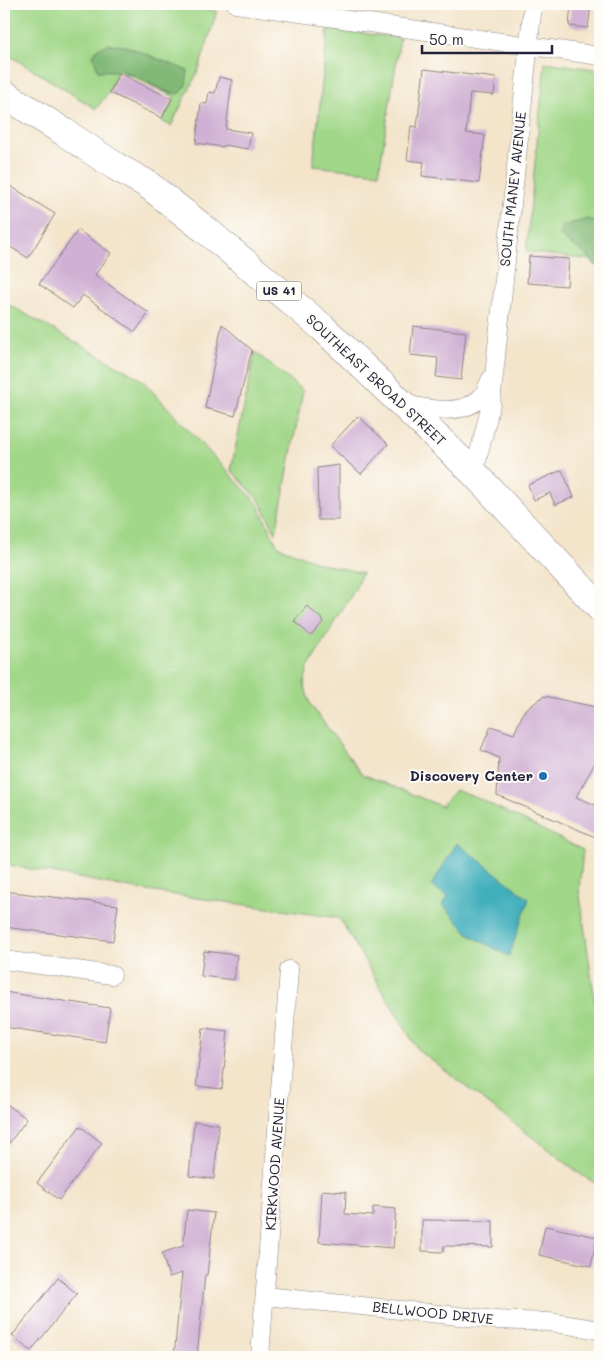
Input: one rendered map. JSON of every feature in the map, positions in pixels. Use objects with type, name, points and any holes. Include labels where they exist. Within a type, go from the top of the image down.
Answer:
[{"type":"main road","name":"SOUTHEAST BROAD STREET","points":[[4,94],[115,166],[147,184],[207,231],[323,328],[474,473],[600,608]]},
{"type":"street","points":[[236,4],[600,56]]},
{"type":"street","name":"SOUTH MANEY AVENUE","points":[[474,473],[491,404],[533,4]]},
{"type":"street","name":"SOUTH MANEY AVENUE","points":[[402,404],[439,410],[457,410],[470,406],[482,396],[494,374]]},
{"type":"street","points":[[4,960],[112,975]]},
{"type":"street","name":"KIRKWOOD AVENUE","points":[[260,1357],[289,970]]},
{"type":"street","name":"BELLWOOD DRIVE","points":[[265,1296],[497,1320],[549,1322],[600,1330]]},
{"type":"green space","points":[[4,4],[164,4],[217,11],[199,69],[171,126],[162,121],[175,97],[118,70],[108,93],[96,109],[4,52]]},
{"type":"green space","points":[[328,29],[400,38],[379,173],[313,166]]},
{"type":"green space","points":[[108,44],[126,46],[188,71],[186,85],[181,93],[175,93],[163,90],[130,74],[116,71],[98,71],[93,55],[98,48]]},
{"type":"green space","points":[[545,62],[600,70],[600,261],[526,252]]},
{"type":"green space","points":[[589,219],[600,224],[600,266],[595,265],[588,256],[560,236],[561,226]]},
{"type":"green space","points":[[4,302],[141,379],[257,503],[278,546],[319,563],[362,573],[354,591],[308,668],[304,684],[310,704],[362,774],[441,806],[455,790],[482,800],[583,850],[579,889],[595,1003],[600,1007],[600,1186],[583,1176],[418,1050],[339,918],[147,891],[4,864]]},
{"type":"green space","points":[[255,352],[303,391],[276,533],[259,500],[231,470]]},
{"type":"water","points":[[457,843],[529,899],[509,956],[471,936],[443,905],[448,896],[431,886]]},
{"type":"building","points":[[571,4],[591,4],[588,28],[569,26]]},
{"type":"building","points":[[424,69],[496,78],[494,95],[470,93],[466,133],[485,135],[479,183],[422,176],[424,162],[407,160],[411,126],[417,127]]},
{"type":"building","points":[[119,73],[172,99],[162,118],[110,93]]},
{"type":"building","points":[[219,77],[232,80],[226,129],[251,133],[248,149],[196,143],[201,103],[207,104],[209,92],[215,93]]},
{"type":"building","points":[[4,182],[55,214],[28,258],[4,243]]},
{"type":"building","points":[[78,230],[111,253],[95,275],[149,313],[135,332],[83,295],[73,308],[39,284]]},
{"type":"building","points":[[529,256],[569,259],[567,286],[527,283]]},
{"type":"building","points":[[222,324],[252,350],[235,416],[205,408]]},
{"type":"building","points":[[413,326],[466,332],[461,380],[436,377],[438,358],[410,355]]},
{"type":"building","points":[[358,416],[388,444],[361,474],[330,446]]},
{"type":"building","points":[[339,465],[339,520],[318,520],[317,468]]},
{"type":"building","points":[[562,470],[574,497],[555,505],[550,493],[534,500],[528,485]]},
{"type":"building","points":[[307,606],[324,621],[311,636],[294,621]]},
{"type":"building","name":"Discovery Center","points":[[544,696],[600,708],[600,754],[576,797],[600,807],[600,839],[497,795],[499,758],[481,750],[491,726],[514,734],[524,711]]},
{"type":"building","points":[[4,891],[118,905],[113,941],[4,927]]},
{"type":"building","points":[[204,951],[237,955],[234,980],[201,976]]},
{"type":"building","points":[[4,992],[110,1008],[105,1042],[4,1027]]},
{"type":"building","points":[[203,1028],[228,1031],[222,1089],[196,1086]]},
{"type":"building","points":[[4,1102],[27,1119],[4,1150]]},
{"type":"building","points":[[194,1121],[219,1124],[214,1179],[189,1176]]},
{"type":"building","points":[[80,1126],[102,1143],[59,1200],[37,1183]]},
{"type":"building","points":[[322,1190],[346,1192],[345,1214],[373,1216],[373,1207],[396,1209],[393,1248],[319,1242]]},
{"type":"building","points":[[187,1210],[214,1213],[207,1275],[205,1275],[197,1357],[174,1357],[182,1273],[169,1277],[162,1253],[183,1246]]},
{"type":"building","points":[[422,1220],[493,1221],[493,1247],[444,1246],[443,1252],[422,1251]]},
{"type":"building","points":[[545,1226],[597,1237],[591,1266],[539,1255]]},
{"type":"building","points":[[58,1278],[77,1294],[31,1351],[12,1336]]},
{"type":"place","name":"Discovery Center","points":[[543,776]]}]
